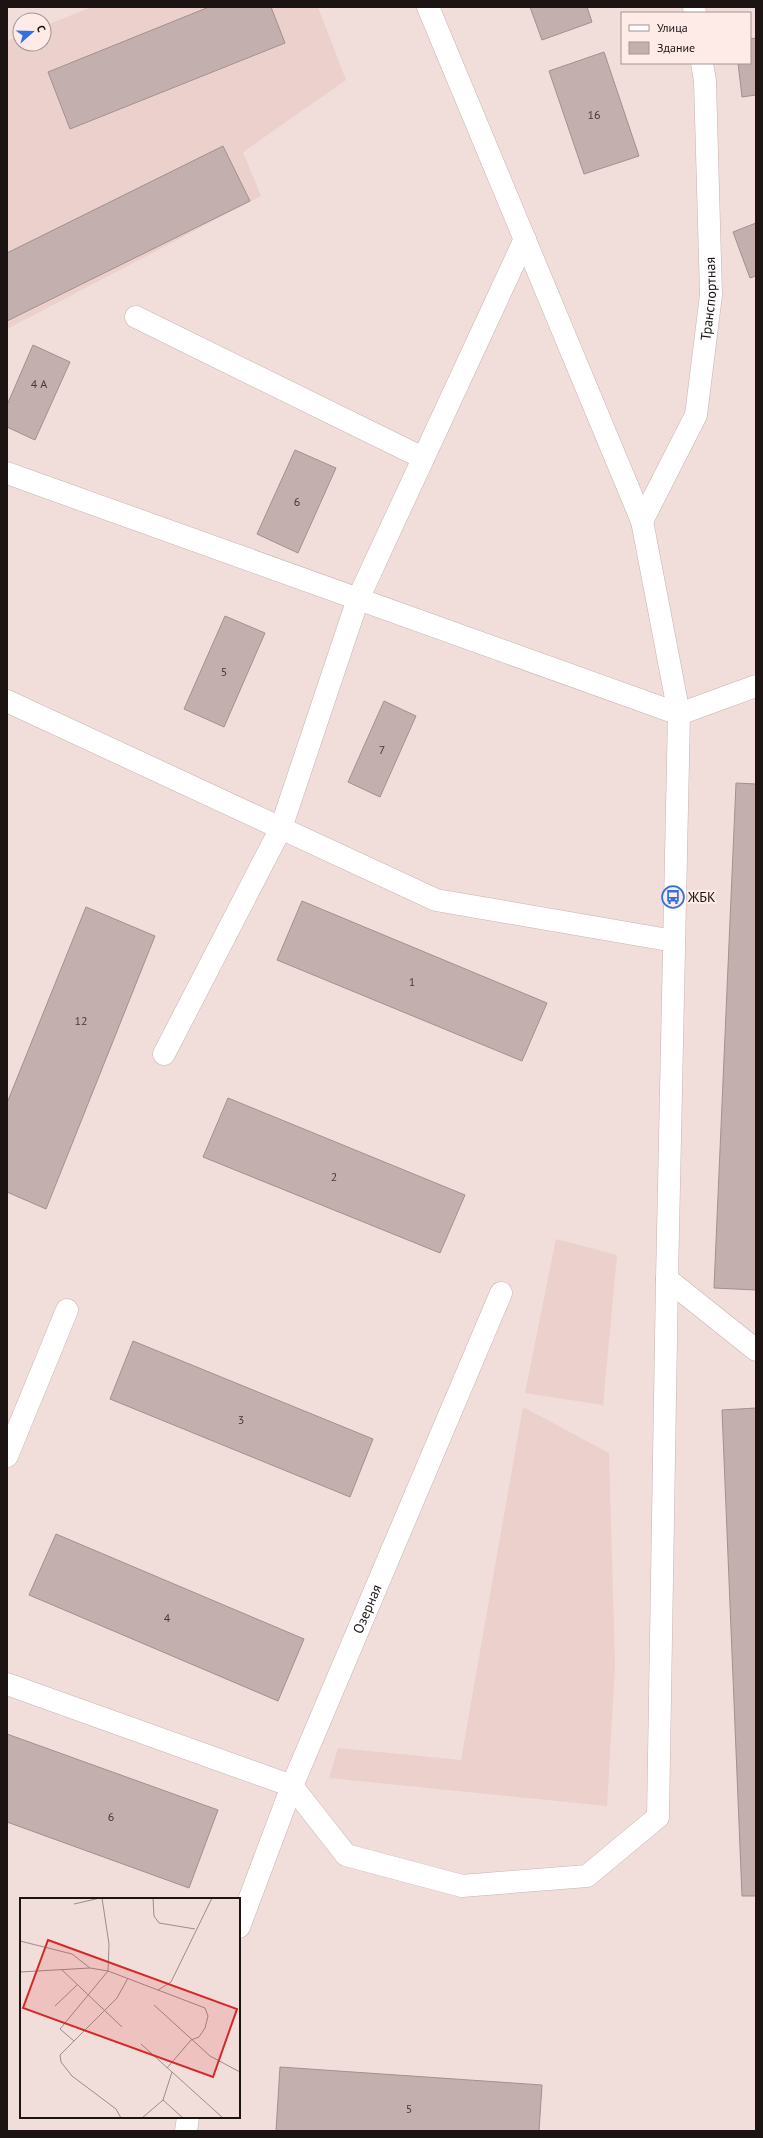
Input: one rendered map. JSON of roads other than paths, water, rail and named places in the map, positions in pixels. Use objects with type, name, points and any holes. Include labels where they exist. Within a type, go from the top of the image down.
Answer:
[{"type":"street","points":[[7,1684],[292,1786],[346,1855],[462,1886],[587,1876],[658,1817],[667,1279],[679,714],[642,521],[428,7]]},
{"type":"street","name":"Транспортная","points":[[642,521],[696,415],[711,295],[705,81],[702,64]]},
{"type":"street","points":[[164,1054],[281,828],[358,599],[525,239]]},
{"type":"street","points":[[136,317],[423,458]]},
{"type":"street","points":[[7,473],[679,714],[756,686]]},
{"type":"street","points":[[7,701],[436,900],[674,941]]},
{"type":"street","points":[[667,1279],[756,1350]]},
{"type":"street","name":"Озерная","points":[[240,1924],[292,1786],[501,1292]]},
{"type":"street","points":[[7,1456],[68,1310]]},
{"type":"street","points":[[186,2131],[188,2118]]},
{"type":"place","name":"ЖБК","points":[[673,897]]}]
